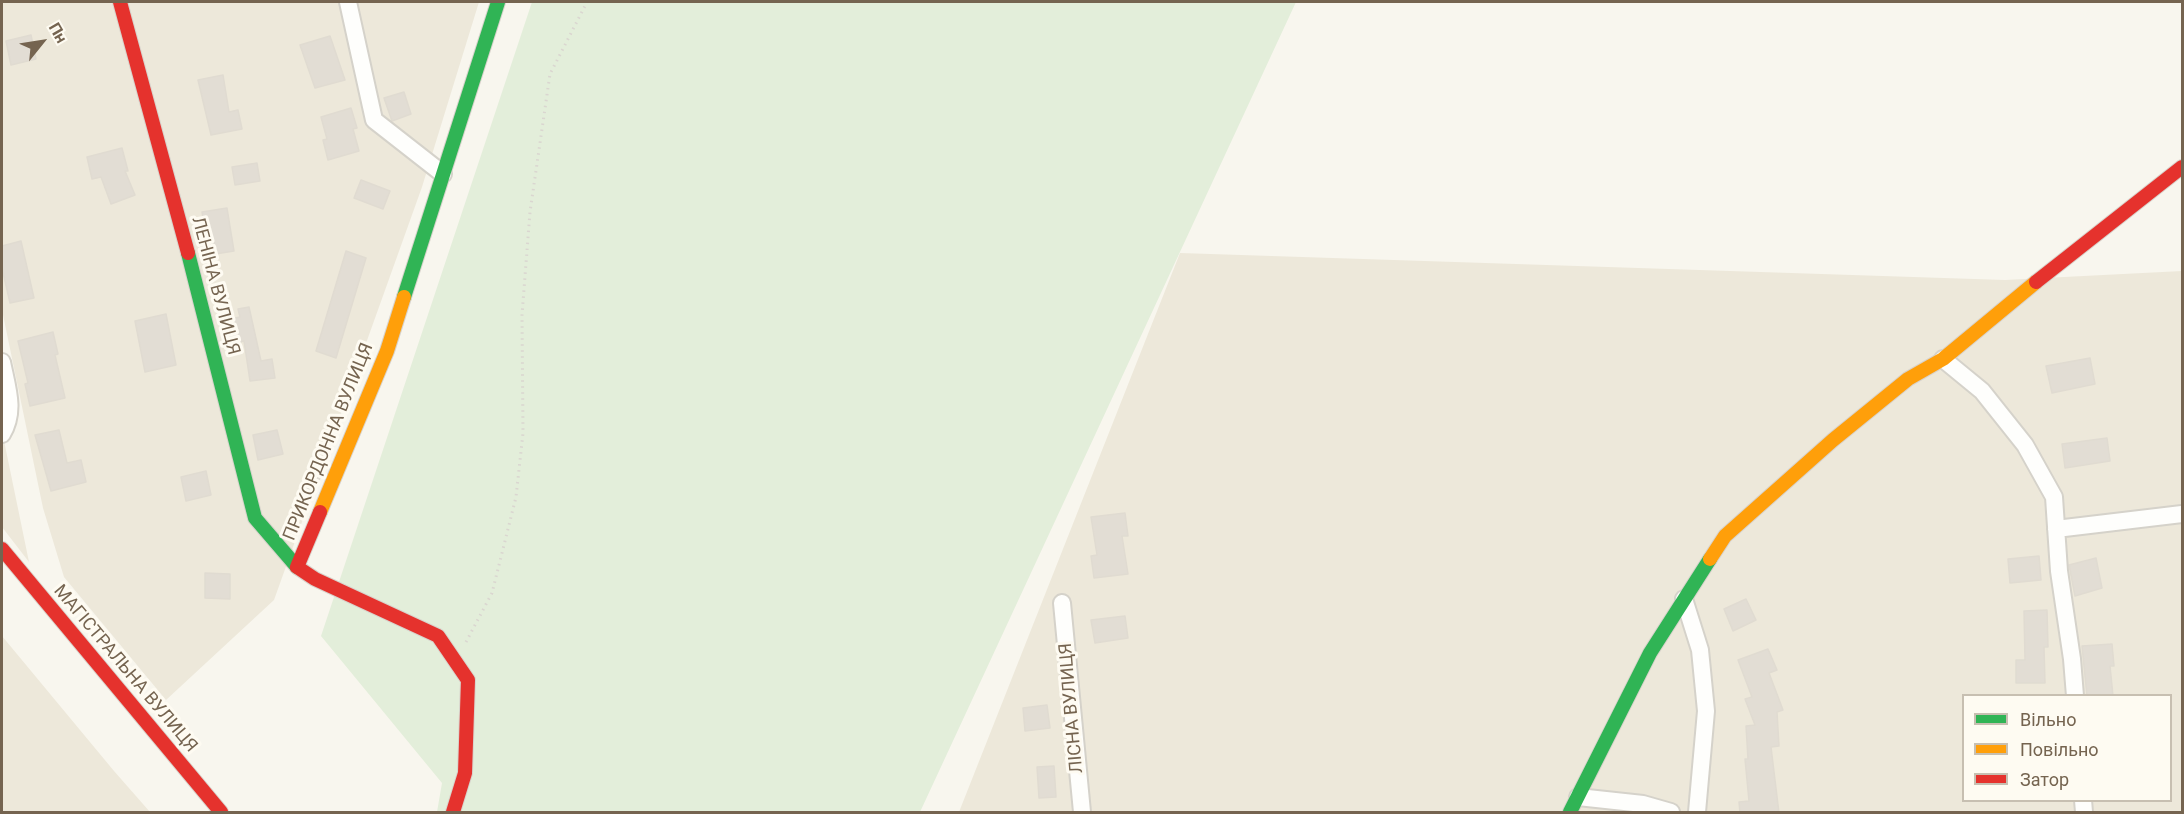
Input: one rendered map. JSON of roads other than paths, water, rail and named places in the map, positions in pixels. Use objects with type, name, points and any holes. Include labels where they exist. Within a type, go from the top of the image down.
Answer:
[{"type":"street","name":"ЛЕНІНА ВУЛИЦЯ","points":[[120,2],[195,277],[255,518],[297,567]]},
{"type":"street","points":[[348,2],[374,120],[443,174]]},
{"type":"street","name":"ПРИКОРДОННА ВУЛИЦЯ","points":[[453,813],[465,773],[468,680],[456,661],[438,636],[315,579],[297,567],[387,351],[498,2]]},
{"type":"street","points":[[1570,813],[1650,653],[1725,536],[1833,440],[1908,379],[1943,359],[2033,284],[2182,167]]},
{"type":"street","points":[[1943,359],[1982,391],[2025,445],[2054,497],[2059,571],[2075,694]]},
{"type":"street","points":[[2,362],[10,401],[9,417],[2,434]]},
{"type":"street","points":[[2056,529],[2182,514]]},
{"type":"street","name":"МАГІСТРАЛЬНА ВУЛИЦЯ","points":[[2,549],[221,813]]},
{"type":"street","points":[[1684,599],[1700,650],[1706,711],[1697,813]]},
{"type":"street","name":"ЛІСНА ВУЛИЦЯ","points":[[1062,603],[1082,813]]},
{"type":"street","points":[[1578,797],[1643,804],[1671,813]]}]
